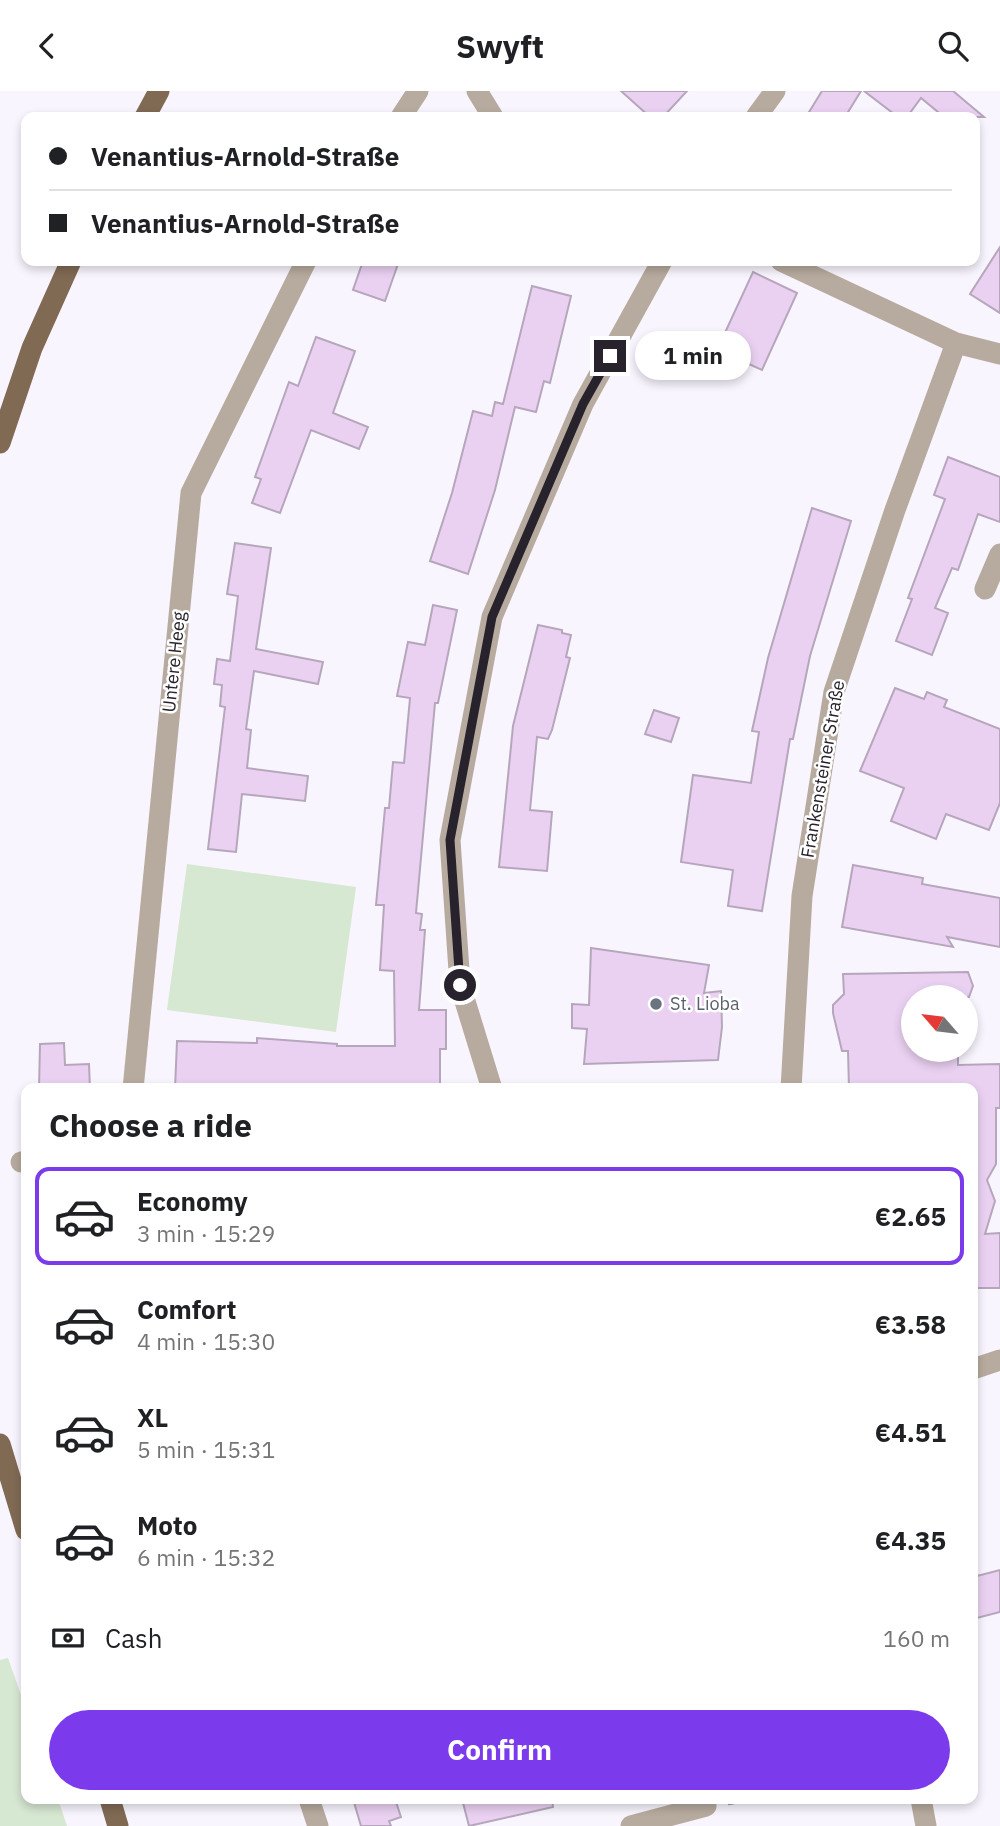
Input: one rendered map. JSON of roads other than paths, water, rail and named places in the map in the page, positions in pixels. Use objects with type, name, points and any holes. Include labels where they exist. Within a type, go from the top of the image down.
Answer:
[{"type":"main road","points":[[148,112],[159,91]]},
{"type":"main road","points":[[0,443],[32,348],[69,266]]},
{"type":"main road","points":[[0,1444],[21,1513]]},
{"type":"main road","points":[[111,1804],[118,1826]]},
{"type":"street","points":[[404,112],[418,91]]},
{"type":"street","points":[[477,91],[490,112]]},
{"type":"street","points":[[760,112],[775,91]]},
{"type":"street","name":"Untere Heeg","points":[[135,1083],[191,492],[304,266]]},
{"type":"street","points":[[490,1083],[460,985],[450,840],[492,617],[583,404],[659,266]]},
{"type":"street","points":[[792,266],[956,343],[1000,354]]},
{"type":"street","name":"Frankensteiner Straße","points":[[791,1083],[802,897],[834,692],[895,510],[956,343]]},
{"type":"street","points":[[985,589],[1000,554]]},
{"type":"street","points":[[978,1367],[1000,1360]]},
{"type":"street","points":[[311,1804],[318,1826]]},
{"type":"street","points":[[922,1804],[926,1826]]},
{"type":"street","points":[[631,1826],[707,1810]]},
{"type":"place","name":"St. Lioba","points":[[656,1004]]}]
